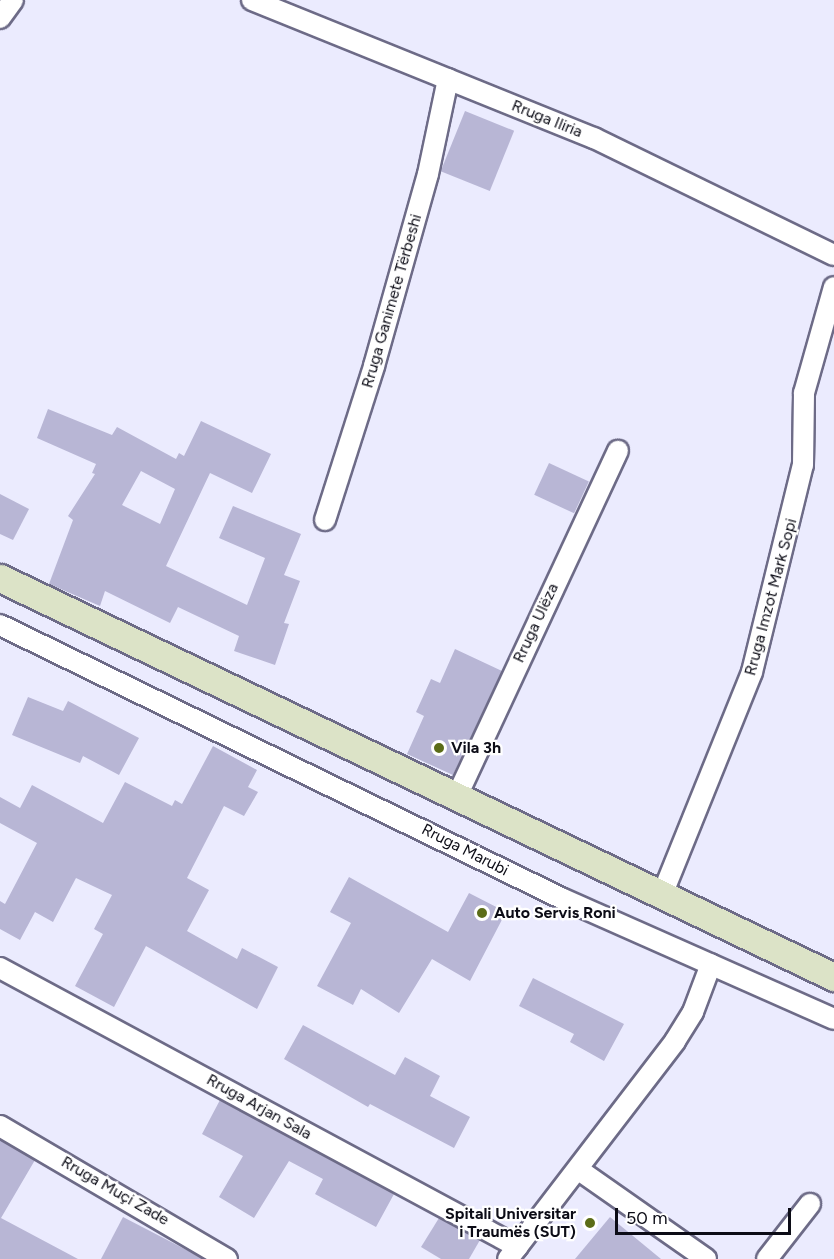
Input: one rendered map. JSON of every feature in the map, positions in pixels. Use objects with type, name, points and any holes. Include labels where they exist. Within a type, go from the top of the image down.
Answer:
[{"type":"street","points":[[0,18],[13,0]]},
{"type":"street","name":"Rruga Iliria","points":[[252,0],[594,138],[834,255]]},
{"type":"street","name":"Rruga Ganimete Tërbeshi","points":[[325,520],[374,366],[428,174],[448,79]]},
{"type":"street","name":"Rruga Imzot Mark Sopi","points":[[662,895],[752,672],[803,465],[804,393],[834,287]]},
{"type":"street","name":"Rruga Ulëza","points":[[457,796],[618,451]]},
{"type":"street","points":[[0,578],[834,977]]},
{"type":"street","name":"Rruga Marubi","points":[[0,625],[563,899],[834,1019]]},
{"type":"street","points":[[513,1253],[579,1170],[675,1041],[693,1012],[711,964]]},
{"type":"street","name":"Rruga Arjan Sala","points":[[0,968],[513,1253]]},
{"type":"street","name":"Rruga Muçi Zade","points":[[0,1126],[227,1259]]},
{"type":"street","points":[[579,1170],[706,1259]]},
{"type":"street","points":[[767,1259],[810,1204]]},
{"type":"building","points":[[465,111],[514,131],[490,191],[441,171]]},
{"type":"building","points":[[48,409],[112,435],[117,427],[176,459],[179,453],[184,456],[201,421],[271,454],[252,493],[210,473],[166,566],[247,605],[265,558],[219,538],[233,506],[301,534],[284,575],[300,581],[284,623],[289,624],[275,665],[234,651],[239,636],[178,607],[170,623],[105,591],[100,606],[49,584],[73,520],[68,516],[95,474],[92,473],[96,464],[37,438]],"holes":[[[141,471],[175,489],[160,524],[122,505]]]},
{"type":"building","points":[[549,463],[589,482],[574,513],[534,495]]},
{"type":"building","points":[[0,494],[29,509],[13,540],[0,534]]},
{"type":"building","points":[[455,649],[502,671],[453,775],[407,754],[424,716],[416,712],[431,679],[440,683]]},
{"type":"building","points":[[28,697],[63,711],[68,701],[139,738],[119,775],[83,756],[80,763],[12,735]]},
{"type":"building","points":[[213,746],[257,770],[248,787],[258,792],[244,816],[224,806],[187,878],[209,890],[187,931],[237,959],[242,948],[278,967],[257,1009],[146,946],[114,1007],[75,986],[103,934],[94,929],[112,895],[76,878],[53,922],[35,912],[20,940],[0,929],[0,901],[5,904],[37,843],[0,823],[0,797],[20,808],[32,785],[103,823],[125,782],[172,806],[175,800],[182,804]]},
{"type":"building","points":[[349,877],[448,932],[469,893],[506,912],[470,981],[432,959],[399,1013],[361,989],[353,1005],[317,986],[351,923],[330,912]]},
{"type":"building","points":[[533,978],[624,1024],[604,1061],[570,1042],[574,1034],[519,1006]]},
{"type":"building","points":[[303,1025],[395,1075],[405,1057],[440,1076],[430,1096],[470,1117],[454,1148],[370,1104],[368,1107],[284,1059]]},
{"type":"building","points":[[220,1100],[394,1194],[376,1227],[315,1194],[323,1179],[289,1161],[254,1218],[219,1197],[243,1156],[202,1134]]},
{"type":"building","points":[[0,1140],[35,1160],[1,1218],[78,1259],[0,1259]]},
{"type":"building","points":[[123,1217],[202,1258],[203,1259],[101,1259]]},
{"type":"building","points":[[610,1217],[661,1259],[575,1259]]},
{"type":"building","points":[[439,1218],[480,1240],[469,1259],[441,1259],[421,1247]]},
{"type":"place","name":"Vila 3h","points":[[439,748]]},
{"type":"place","name":"Auto Servis Roni","points":[[482,913]]},
{"type":"place","name":"Spitali Universitar i Traumës (SUT)","points":[[590,1223]]}]
